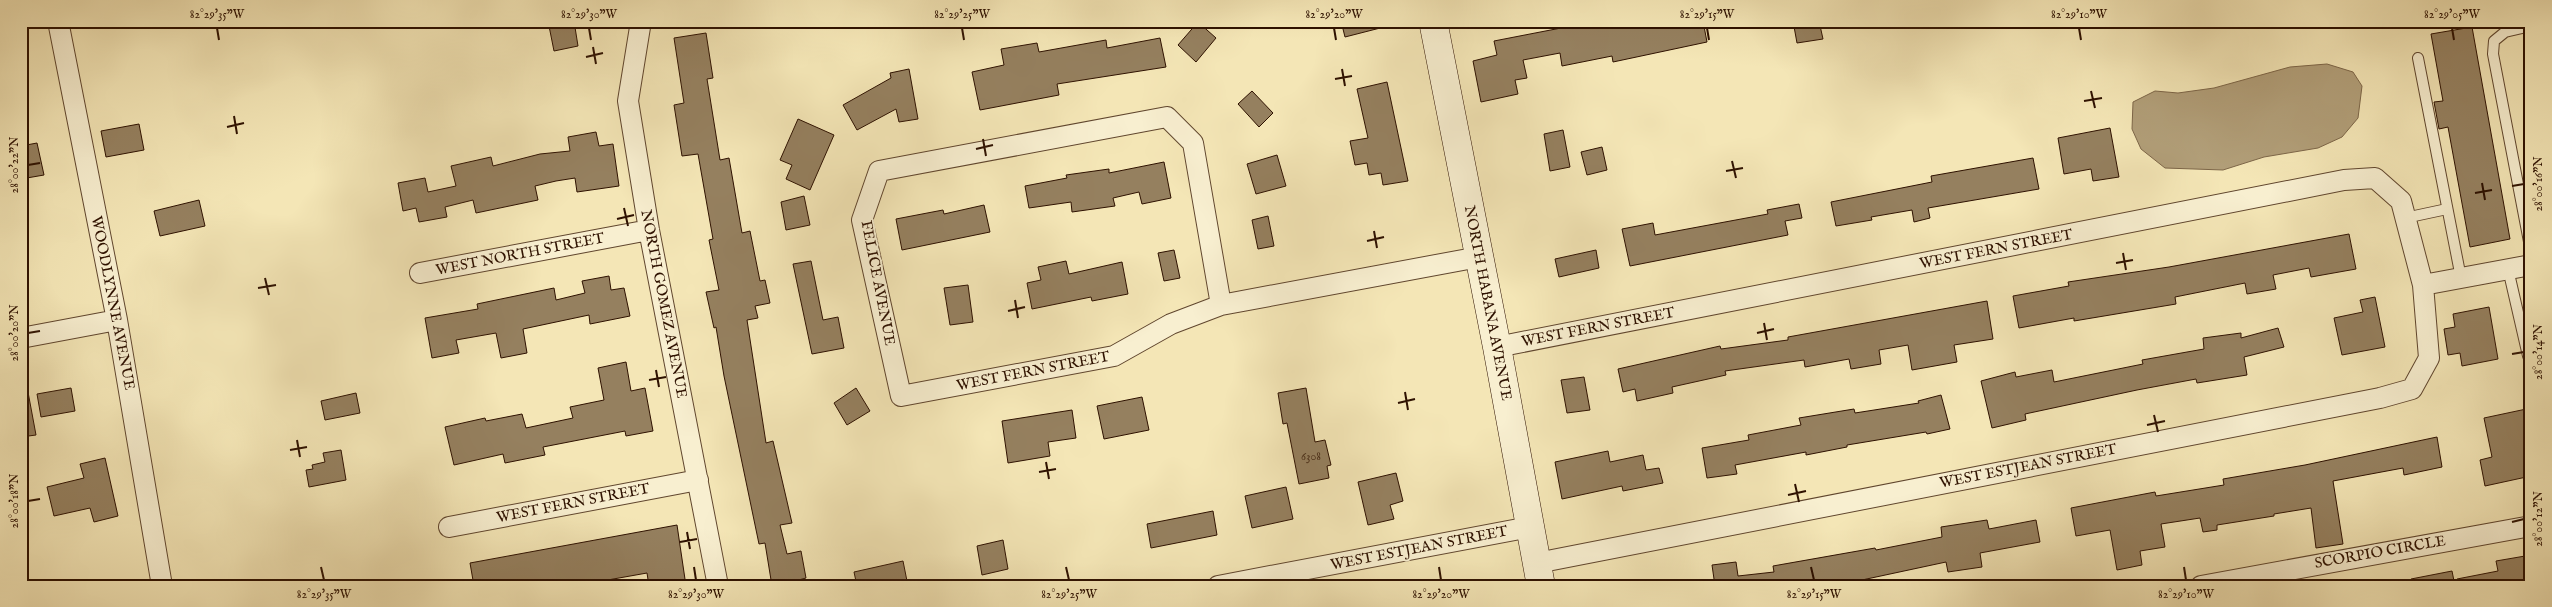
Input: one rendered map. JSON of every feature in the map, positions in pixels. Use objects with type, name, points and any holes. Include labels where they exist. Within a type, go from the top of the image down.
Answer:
[{"type":"street","name":"WOODLYNNE AVENUE","points":[[58,21],[117,320],[162,586]]},
{"type":"street","name":"NORTH GOMEZ AVENUE","points":[[641,21],[628,101],[649,230],[718,586]]},
{"type":"street","name":"NORTH HABANA AVENUE","points":[[1433,21],[1539,574]]},
{"type":"street","name":"FELICE AVENUE","points":[[901,396],[862,220],[878,171],[1167,117],[1193,143],[1221,305]]},
{"type":"street","name":"WEST FERN STREET","points":[[1497,347],[2344,180],[2376,178],[2401,201],[2423,285]]},
{"type":"street","name":"WEST NORTH STREET","points":[[420,273],[649,230]]},
{"type":"street","name":"WEST FERN STREET","points":[[901,396],[1114,356],[1171,324],[1221,305],[1479,257]]},
{"type":"street","points":[[2423,285],[2531,265]]},
{"type":"street","name":"WEST ESTJEAN STREET","points":[[1539,574],[2380,398],[2412,389],[2429,358],[2423,285]]},
{"type":"street","points":[[21,338],[117,320]]},
{"type":"street","name":"WEST FERN STREET","points":[[449,527],[698,480]]},
{"type":"street","name":"SCORPIO CIRCLE","points":[[2201,586],[2531,526]]},
{"type":"street","name":"WEST ESTJEAN STREET","points":[[1218,586],[1530,528]]},
{"type":"lane","points":[[2531,26],[2504,32],[2494,41],[2493,54],[2531,252]]},
{"type":"lane","points":[[2418,58],[2461,278]]},
{"type":"lane","points":[[2405,218],[2447,209]]},
{"type":"lane","points":[[2508,269],[2521,330],[2528,356],[2531,359]]},
{"type":"shaded area","points":[[2327,64],[2353,72],[2362,86],[2358,118],[2342,137],[2318,148],[2264,157],[2223,170],[2165,168],[2141,149],[2132,129],[2133,102],[2155,91],[2178,93],[2214,88],[2290,67]]},
{"type":"building","points":[[548,21],[574,21],[578,46],[554,51]]},
{"type":"building","points":[[1341,21],[1388,21],[1388,26],[1345,37]]},
{"type":"building","points":[[1597,21],[1703,21],[1707,42],[1613,62],[1612,56],[1562,66],[1560,53],[1523,60],[1527,78],[1515,80],[1518,94],[1481,102],[1473,61],[1497,55],[1494,41]]},
{"type":"building","points":[[1793,21],[1819,21],[1823,39],[1797,43]]},
{"type":"building","points":[[1198,22],[1216,38],[1196,62],[1178,45]]},
{"type":"building","points":[[2472,27],[2510,239],[2470,247],[2448,127],[2439,129],[2434,102],[2443,101],[2431,34]]},
{"type":"building","points":[[706,33],[713,78],[707,79],[720,160],[729,158],[742,233],[750,231],[760,281],[765,280],[770,303],[755,306],[758,318],[747,320],[766,443],[773,441],[792,523],[780,525],[787,554],[801,551],[806,578],[795,581],[796,586],[772,586],[765,543],[759,544],[724,376],[716,327],[714,328],[706,292],[719,290],[709,240],[713,239],[698,154],[682,156],[674,105],[684,103],[674,38]]},
{"type":"building","points":[[1160,38],[1166,67],[1057,84],[1059,95],[980,110],[972,72],[1004,65],[1001,49],[1037,43],[1039,52],[1106,40],[1107,48]]},
{"type":"building","points":[[909,69],[918,119],[899,122],[896,109],[857,130],[843,105],[891,78],[890,73]]},
{"type":"building","points":[[1387,82],[1408,181],[1383,185],[1381,173],[1369,175],[1367,163],[1355,165],[1350,141],[1368,138],[1357,89]]},
{"type":"building","points":[[1252,91],[1273,113],[1259,127],[1238,104]]},
{"type":"building","points":[[798,119],[834,135],[810,190],[786,179],[792,165],[780,160]]},
{"type":"building","points":[[139,124],[144,150],[106,157],[101,131]]},
{"type":"building","points":[[2110,128],[2119,177],[2093,181],[2091,169],[2064,174],[2058,138]]},
{"type":"building","points":[[1563,130],[1570,167],[1550,171],[1544,134]]},
{"type":"building","points":[[596,132],[599,146],[613,144],[619,186],[577,192],[575,178],[535,186],[538,200],[476,213],[473,200],[445,207],[447,217],[419,222],[416,208],[403,211],[398,183],[425,178],[428,192],[456,186],[451,166],[491,157],[493,166],[540,154],[570,151],[568,137]]},
{"type":"building","points":[[37,143],[44,175],[21,179],[21,146]]},
{"type":"building","points":[[1602,147],[1607,170],[1587,175],[1581,152]]},
{"type":"building","points":[[1277,155],[1286,186],[1256,194],[1247,164]]},
{"type":"building","points":[[2033,158],[2039,189],[1928,208],[1930,218],[1914,222],[1912,210],[1871,217],[1872,220],[1836,226],[1831,202],[1932,182],[1931,176]]},
{"type":"building","points":[[1164,162],[1171,198],[1142,204],[1139,192],[1113,198],[1115,206],[1072,212],[1071,202],[1029,208],[1025,186],[1067,178],[1066,175],[1109,169],[1109,173]]},
{"type":"building","points":[[804,196],[810,225],[786,230],[781,202]]},
{"type":"building","points":[[199,200],[205,226],[160,236],[154,211]]},
{"type":"building","points":[[1799,204],[1802,218],[1785,221],[1788,235],[1630,266],[1622,229],[1653,223],[1655,235],[1768,214],[1767,210]]},
{"type":"building","points":[[984,205],[990,232],[902,250],[896,219],[943,210],[944,214]]},
{"type":"building","points":[[1268,216],[1274,246],[1258,249],[1252,220]]},
{"type":"building","points":[[2349,234],[2356,269],[2311,277],[2309,268],[2273,275],[2276,289],[2247,294],[2245,283],[2175,297],[2176,304],[2074,321],[2074,318],[2019,328],[2013,296],[2069,286],[2068,282],[2169,267]]},
{"type":"building","points":[[1174,250],[1180,278],[1164,281],[1158,253]]},
{"type":"building","points":[[1596,250],[1599,268],[1559,277],[1555,259]]},
{"type":"building","points":[[811,261],[823,320],[838,317],[844,348],[812,354],[793,264]]},
{"type":"building","points":[[1066,261],[1069,274],[1122,262],[1128,294],[1092,301],[1091,297],[1032,309],[1027,283],[1041,280],[1038,267]]},
{"type":"building","points":[[609,276],[611,290],[624,288],[630,316],[590,324],[589,315],[523,329],[527,353],[501,358],[496,333],[456,340],[459,353],[432,358],[425,318],[478,309],[477,304],[554,288],[556,300],[585,293],[582,281]]},
{"type":"building","points":[[968,285],[973,322],[950,325],[944,288]]},
{"type":"building","points":[[2375,297],[2385,347],[2342,355],[2334,318],[2363,312],[2360,300]]},
{"type":"building","points":[[1987,301],[1993,339],[1954,345],[1957,362],[1912,370],[1908,345],[1879,350],[1881,364],[1851,369],[1849,359],[1805,367],[1804,360],[1725,371],[1726,375],[1672,387],[1673,393],[1637,401],[1635,389],[1623,392],[1618,369],[1720,346],[1721,349],[1788,340],[1788,337]]},
{"type":"building","points":[[2489,307],[2498,359],[2462,366],[2460,353],[2448,355],[2444,329],[2455,327],[2453,314]]},
{"type":"building","points":[[2278,328],[2284,347],[2244,357],[2247,375],[2197,383],[2196,379],[2137,390],[2025,414],[2026,420],[1992,428],[1981,381],[2015,372],[2016,377],[2052,370],[2054,382],[2143,364],[2142,360],[2204,349],[2203,338],[2241,333],[2241,338]]},
{"type":"building","points":[[626,362],[631,391],[645,388],[653,431],[626,436],[625,431],[543,447],[545,455],[505,463],[503,454],[454,465],[445,427],[485,418],[486,421],[522,414],[526,428],[573,418],[570,407],[604,400],[598,368]]},
{"type":"building","points":[[1584,377],[1590,410],[1567,413],[1561,380]]},
{"type":"building","points":[[71,388],[75,411],[41,417],[37,394]]},
{"type":"building","points":[[856,388],[870,411],[847,425],[834,403]]},
{"type":"building","points":[[1306,388],[1315,442],[1325,440],[1331,465],[1327,466],[1329,478],[1299,484],[1287,423],[1283,424],[1278,393]]},
{"type":"building","points":[[28,392],[36,435],[21,437],[21,393]]},
{"type":"building","points":[[356,393],[360,413],[325,420],[321,401]]},
{"type":"building","points":[[1941,395],[1950,429],[1847,445],[1847,447],[1806,455],[1806,452],[1735,465],[1737,474],[1707,478],[1702,448],[1749,440],[1748,435],[1801,425],[1799,418],[1854,409],[1855,413],[1919,403],[1918,401]]},
{"type":"building","points":[[1142,397],[1149,430],[1104,439],[1097,406]]},
{"type":"building","points":[[2531,408],[2531,476],[2485,486],[2480,460],[2492,457],[2484,418]]},
{"type":"building","points":[[1072,410],[1076,438],[1048,442],[1050,456],[1008,463],[1002,421]]},
{"type":"building","points":[[2437,437],[2442,467],[2404,475],[2403,468],[2333,481],[2343,544],[2316,548],[2311,508],[2217,525],[2217,530],[2203,532],[2200,518],[2161,524],[2165,547],[2140,551],[2142,565],[2117,570],[2110,530],[2076,536],[2071,508],[2155,492],[2156,496],[2224,485],[2223,479],[2305,465]]},
{"type":"building","points":[[341,450],[346,480],[309,487],[306,470],[313,469],[312,465],[325,462],[323,453]]},
{"type":"building","points":[[1608,451],[1610,462],[1643,455],[1646,470],[1659,468],[1663,483],[1623,491],[1622,486],[1562,499],[1555,462]]},
{"type":"building","points":[[105,458],[118,516],[94,522],[90,508],[54,516],[47,487],[84,478],[80,464]]},
{"type":"building","points":[[1396,473],[1403,501],[1390,505],[1394,519],[1368,525],[1358,482]]},
{"type":"building","points":[[1286,487],[1293,519],[1252,528],[1245,496]]},
{"type":"building","points":[[1213,511],[1217,535],[1151,548],[1147,524]]},
{"type":"building","points":[[1987,520],[1989,529],[2036,520],[2040,542],[1980,553],[1982,567],[1948,572],[1946,562],[1834,586],[1833,582],[1813,586],[1715,586],[1712,565],[1736,562],[1738,576],[1774,572],[1773,566],[1875,548],[1876,550],[1942,537],[1941,527]]},
{"type":"building","points":[[677,525],[686,586],[649,586],[647,573],[574,586],[474,586],[470,563]]},
{"type":"building","points":[[1003,540],[1008,569],[982,575],[977,546]]},
{"type":"building","points":[[2531,555],[2531,582],[2513,586],[2458,586],[2457,579],[2498,571],[2496,561]]},
{"type":"building","points":[[903,561],[908,586],[857,586],[854,572]]},
{"type":"building","points":[[2452,571],[2455,586],[2412,586],[2411,579]]}]
